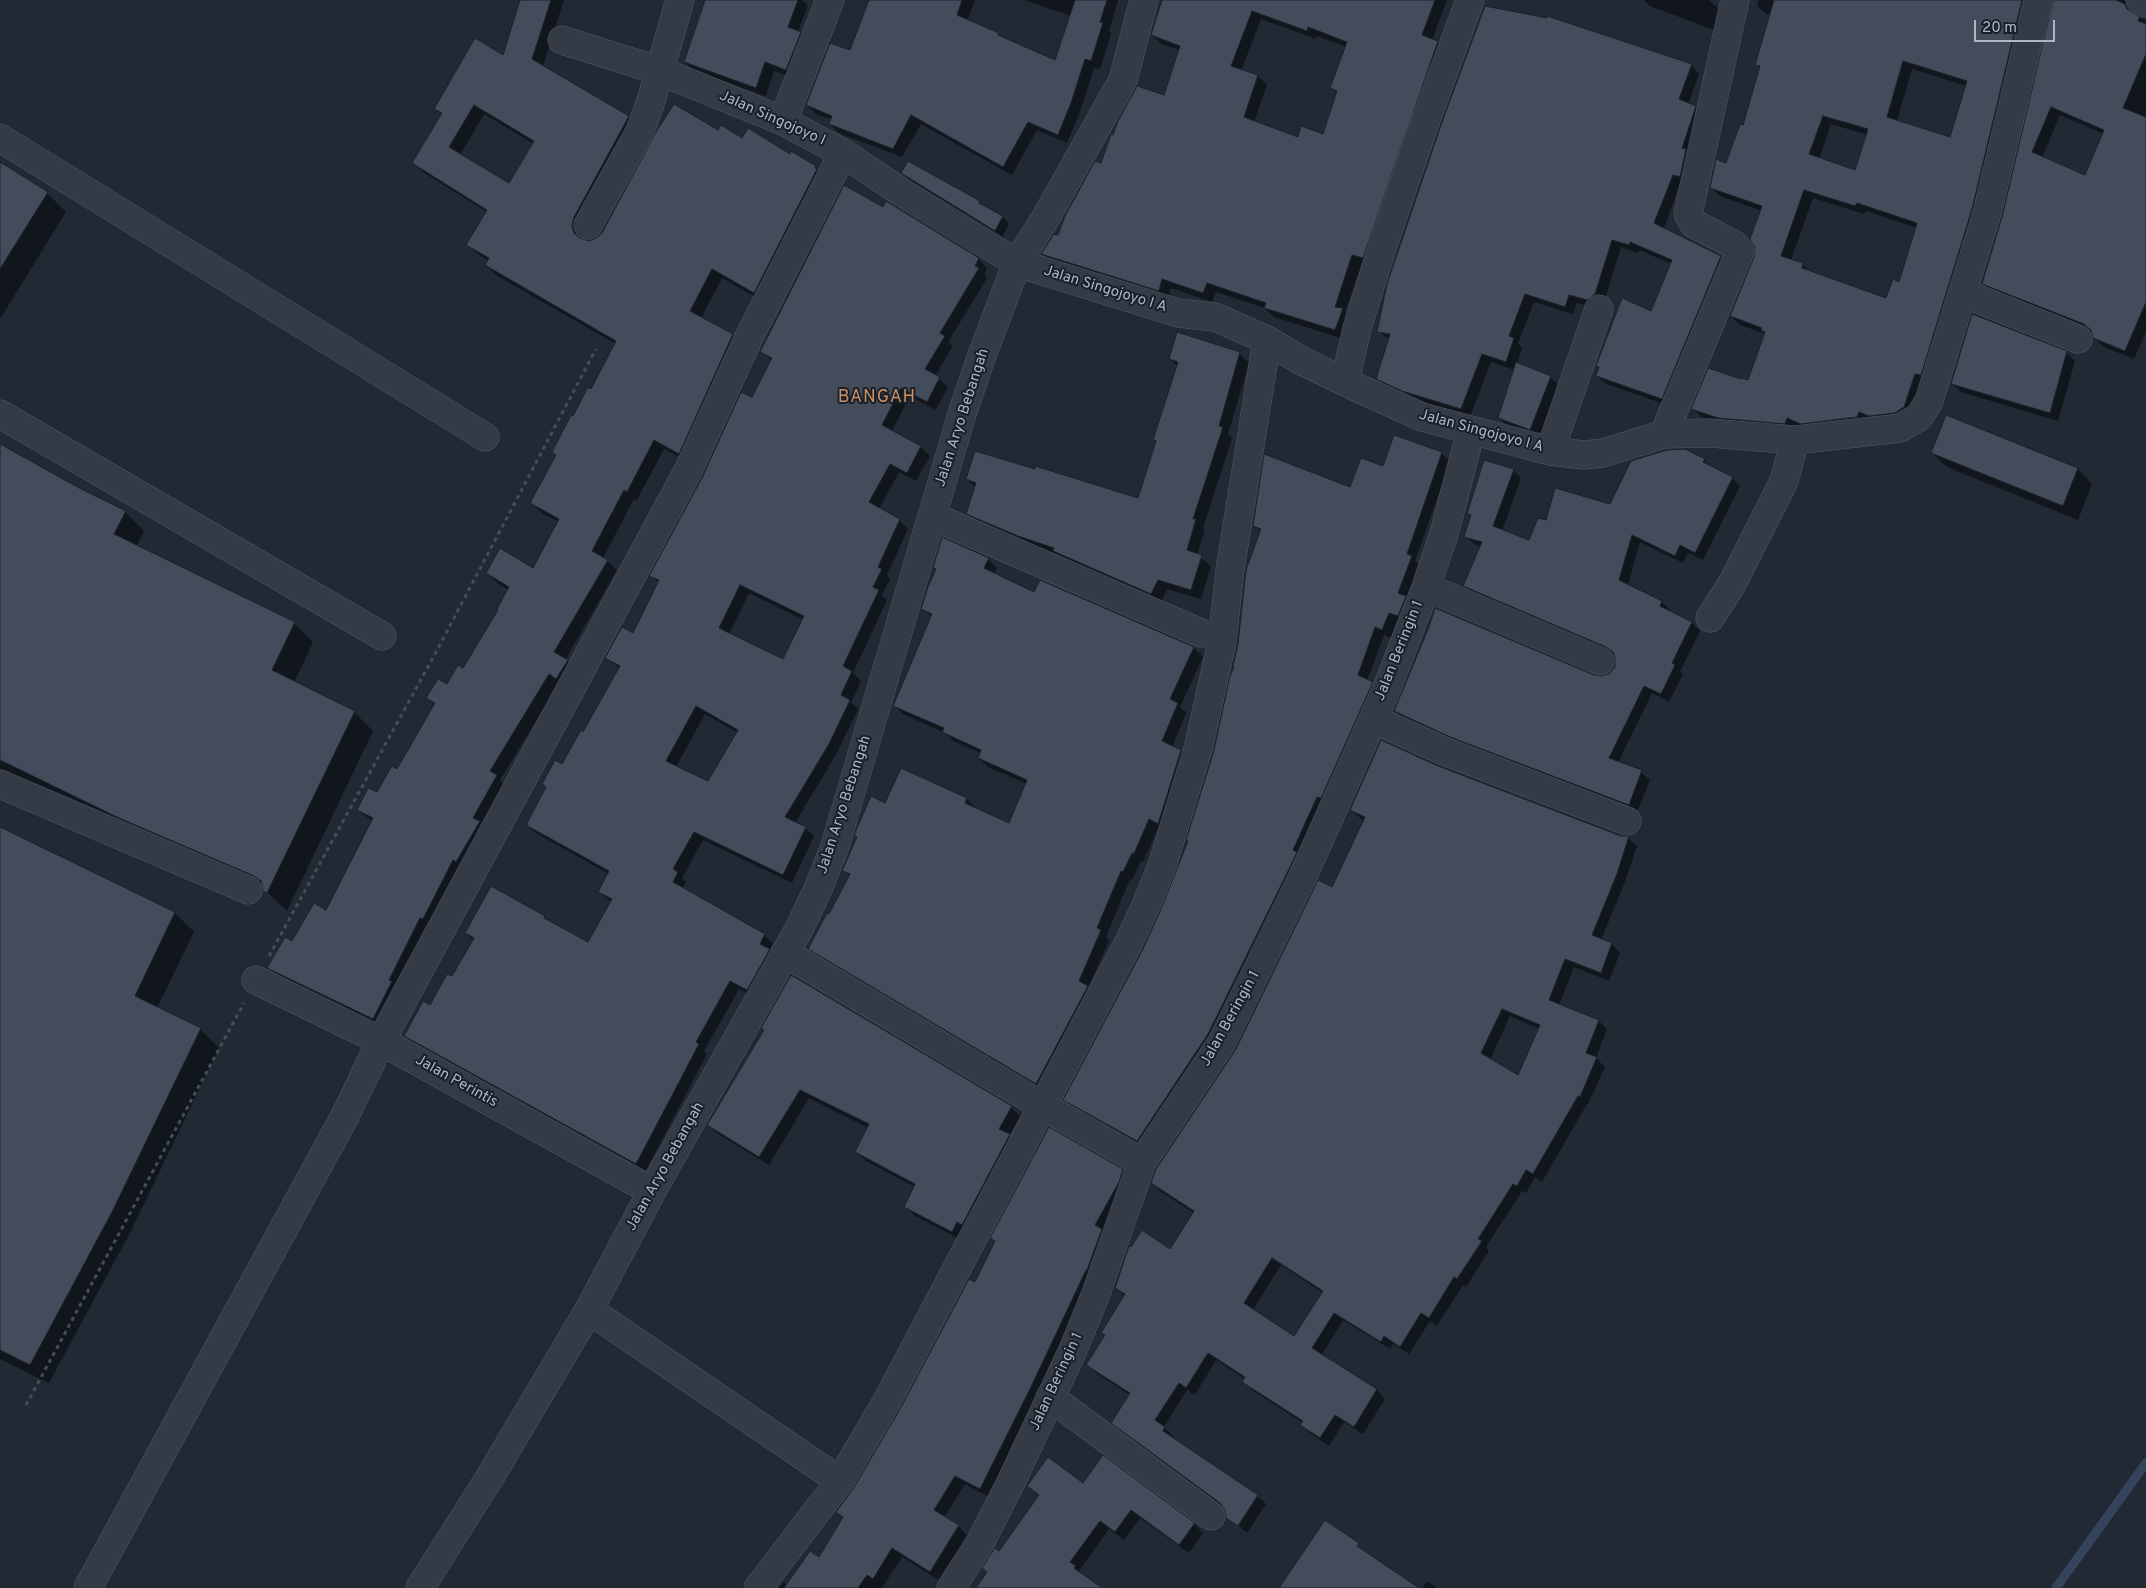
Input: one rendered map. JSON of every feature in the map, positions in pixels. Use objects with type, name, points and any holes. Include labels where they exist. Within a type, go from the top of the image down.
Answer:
[{"type":"street","points":[[588,225],[640,131],[660,71],[680,0]]},
{"type":"street","points":[[783,121],[830,0]]},
{"type":"street","name":"Jalan Aryo Bebangah","points":[[420,1588],[490,1477],[589,1310],[652,1191],[785,953],[819,887],[835,846],[976,372],[1017,263],[1045,219],[1123,80],[1144,0]]},
{"type":"street","points":[[1346,382],[1358,328],[1384,242],[1470,0]]},
{"type":"street","points":[[1664,434],[1740,251],[1733,244],[1694,224],[1688,214],[1735,0]]},
{"type":"street","points":[[2038,0],[1987,213],[1963,293],[2078,339]]},
{"type":"street","points":[[2140,0],[2146,3]]},
{"type":"street","name":"Jalan Singojoyo I","points":[[562,40],[660,71],[783,121],[843,153],[901,192],[1017,263]]},
{"type":"street","points":[[0,138],[486,437]]},
{"type":"street","points":[[88,1588],[345,1116],[381,1041],[688,471],[749,337],[843,153]]},
{"type":"street","name":"Jalan Singojoyo I A","points":[[1017,263],[1178,313],[1215,316],[1267,340],[1300,360],[1422,417],[1550,450],[1584,455],[1603,454],[1664,434],[1703,433],[1795,440],[1900,428],[1919,417],[1929,401],[1963,293]]},
{"type":"street","points":[[1550,450],[1600,309]]},
{"type":"street","points":[[758,1588],[840,1481],[888,1401],[1129,942],[1147,903],[1162,866],[1198,749],[1222,642],[1230,570],[1267,340]]},
{"type":"street","points":[[0,414],[382,636]]},
{"type":"street","name":"Jalan Beringin 1","points":[[951,1588],[979,1545],[1011,1482],[1050,1397],[1095,1296],[1142,1162],[1222,1042],[1303,876],[1372,719],[1426,586],[1444,534],[1471,431]]},
{"type":"street","points":[[1710,618],[1732,584],[1784,481],[1795,440]]},
{"type":"street","points":[[932,516],[1201,633]]},
{"type":"street","points":[[1426,586],[1600,661]]},
{"type":"street","points":[[1372,719],[1444,751],[1627,821]]},
{"type":"street","points":[[0,784],[248,890]]},
{"type":"street","points":[[785,953],[1142,1162]]},
{"type":"street","name":"Jalan Perintis","points":[[256,980],[381,1041],[652,1191]]},
{"type":"street","points":[[589,1310],[840,1481]]},
{"type":"street","points":[[1050,1397],[1211,1516]]},
{"type":"path","points":[[26,1405],[435,654],[596,349]]},
{"type":"building","points":[[520,0],[551,0],[532,59],[629,116],[574,217],[572,226],[574,233],[580,238],[589,241],[602,233],[656,132],[674,104],[718,130],[721,125],[742,138],[748,128],[790,154],[791,151],[816,166],[815,168],[817,169],[754,293],[712,269],[690,311],[733,334],[679,454],[654,440],[627,492],[624,490],[592,551],[608,560],[554,652],[568,660],[556,679],[549,674],[490,771],[497,775],[473,818],[480,821],[456,862],[453,860],[423,919],[420,918],[389,980],[392,981],[373,1019],[267,968],[285,937],[292,941],[314,903],[326,910],[373,818],[357,810],[368,788],[377,792],[392,766],[397,769],[435,703],[426,698],[438,679],[447,684],[458,665],[463,668],[498,610],[509,587],[486,573],[500,548],[533,568],[559,519],[530,503],[556,455],[552,452],[571,415],[573,416],[588,387],[591,389],[616,341],[485,265],[489,258],[466,245],[487,210],[412,163],[442,113],[434,109],[475,38],[503,55]],"holes":[[[474,105],[534,141],[509,183],[449,147]]]},
{"type":"building","points":[[705,0],[798,0],[788,27],[801,32],[786,70],[765,62],[756,88],[684,62]]},
{"type":"building","points":[[869,0],[962,0],[957,15],[1055,60],[1075,0],[1107,0],[1100,22],[1103,23],[1091,61],[1085,59],[1071,103],[1058,135],[1028,122],[1003,167],[911,115],[893,149],[829,124],[832,116],[806,105],[830,43],[850,50]]},
{"type":"building","points":[[1162,0],[1435,0],[1422,35],[1438,41],[1363,258],[1352,255],[1335,307],[1343,308],[1335,330],[1264,308],[1266,303],[1207,283],[1203,293],[1162,279],[1159,291],[1041,254],[1054,234],[1058,235],[1065,216],[1095,161],[1101,163],[1111,134],[1113,135],[1118,121],[1137,86],[1164,95],[1180,46],[1151,35]],"holes":[[[1252,11],[1307,31],[1308,27],[1347,42],[1330,88],[1337,91],[1323,134],[1301,126],[1298,137],[1244,117],[1258,75],[1231,66]]]},
{"type":"building","points":[[1774,0],[2022,0],[1972,209],[1921,375],[1915,374],[1904,407],[1895,413],[1869,416],[1859,412],[1857,417],[1801,424],[1787,418],[1785,424],[1718,418],[1691,409],[1708,368],[1748,380],[1765,332],[1761,330],[1762,328],[1730,316],[1754,257],[1755,247],[1750,239],[1762,206],[1710,188],[1716,159],[1726,163],[1740,124],[1743,125],[1760,66],[1755,65]],"holes":[[[1903,61],[1967,81],[1950,137],[1887,117]],[[1823,116],[1868,129],[1855,170],[1809,154]],[[1804,190],[1855,206],[1857,203],[1917,223],[1899,282],[1893,279],[1886,298],[1802,268],[1803,263],[1781,256]]]},
{"type":"building","points":[[2053,0],[2116,0],[2125,4],[2127,9],[2140,17],[2138,21],[2146,24],[2146,54],[2123,108],[2146,117],[2146,302],[2125,351],[2093,338],[2091,330],[2084,324],[1982,284],[2002,217]],"holes":[[[2051,107],[2104,130],[2085,175],[2032,152]]]},
{"type":"building","points":[[1485,6],[1547,18],[1547,16],[1692,64],[1679,99],[1696,106],[1682,148],[1686,149],[1680,177],[1673,175],[1654,223],[1721,256],[1662,399],[1596,376],[1599,367],[1596,366],[1622,298],[1651,311],[1672,260],[1630,242],[1629,245],[1612,240],[1595,294],[1587,300],[1569,295],[1565,307],[1525,294],[1509,336],[1514,338],[1506,362],[1482,354],[1461,409],[1402,391],[1376,379],[1390,334],[1377,332],[1387,284],[1442,122]]},
{"type":"building","points":[[908,161],[1003,216],[995,231],[901,173]]},
{"type":"building","points":[[0,162],[48,192],[0,269]]},
{"type":"building","points":[[844,185],[883,207],[886,201],[979,258],[975,266],[979,268],[940,333],[945,336],[925,369],[940,377],[927,402],[901,388],[882,425],[921,446],[907,473],[890,464],[869,502],[900,519],[878,567],[882,569],[873,587],[879,590],[843,666],[852,671],[841,695],[850,700],[829,744],[785,817],[806,827],[783,875],[694,832],[673,869],[678,872],[673,882],[765,934],[760,944],[770,949],[747,990],[730,981],[696,1042],[699,1044],[636,1164],[404,1036],[423,1001],[430,1005],[447,974],[452,976],[474,938],[465,933],[491,886],[588,942],[612,899],[598,892],[609,871],[526,825],[546,787],[542,784],[555,760],[562,764],[581,730],[583,732],[620,666],[605,658],[622,627],[633,633],[659,580],[649,576],[702,478],[741,392],[752,397],[772,358],[760,352]],"holes":[[[740,585],[804,616],[783,659],[719,628]],[[696,706],[738,730],[708,781],[666,761]]]},
{"type":"building","points":[[1972,314],[2067,351],[2050,413],[1951,384]]},
{"type":"building","points":[[1177,332],[1240,352],[1219,426],[1223,427],[1193,519],[1196,519],[1187,550],[1202,555],[1191,590],[1158,580],[1151,594],[1053,551],[1054,548],[1018,536],[966,514],[976,483],[966,479],[975,451],[1035,469],[1035,466],[1138,498],[1156,441],[1153,440],[1178,362],[1169,359]]},
{"type":"building","points":[[1516,362],[1551,376],[1530,430],[1498,418]]},
{"type":"building","points":[[1946,415],[2078,468],[2063,506],[1931,453]]},
{"type":"building","points":[[1394,435],[1442,452],[1407,554],[1412,556],[1398,593],[1406,596],[1398,616],[1389,613],[1382,630],[1375,627],[1358,675],[1373,682],[1321,798],[1317,797],[1293,850],[1297,852],[1208,1034],[1137,1141],[1063,1100],[1143,949],[1188,841],[1186,840],[1213,754],[1230,676],[1234,667],[1246,570],[1261,529],[1253,526],[1264,454],[1350,487],[1361,458],[1383,466]]},
{"type":"building","points":[[0,444],[81,489],[126,511],[114,534],[295,622],[272,670],[355,711],[267,893],[263,891],[261,881],[254,876],[119,818],[0,760]]},
{"type":"building","points":[[1685,449],[1705,459],[1703,462],[1733,477],[1695,553],[1680,545],[1675,556],[1632,535],[1619,580],[1662,601],[1660,606],[1692,622],[1672,663],[1675,665],[1661,694],[1644,686],[1609,758],[1642,770],[1629,805],[1450,737],[1394,711],[1435,608],[1594,675],[1609,674],[1615,667],[1613,652],[1606,647],[1463,586],[1482,542],[1464,537],[1471,515],[1467,514],[1484,460],[1514,469],[1493,526],[1529,540],[1538,518],[1546,520],[1555,488],[1610,504],[1631,461],[1667,450]]},
{"type":"building","points":[[942,537],[989,558],[984,568],[1034,592],[1040,580],[1194,647],[1170,699],[1178,703],[1162,741],[1181,750],[1158,824],[1149,819],[1134,854],[1132,853],[1123,872],[1121,871],[1097,928],[1101,930],[1079,981],[1088,986],[1036,1084],[808,949],[850,874],[842,871],[857,837],[854,835],[871,796],[885,803],[901,768],[967,798],[965,803],[1009,823],[1027,780],[978,758],[981,750],[942,732],[944,728],[893,706],[932,614],[921,609],[936,569],[933,568]]},
{"type":"building","points":[[1381,740],[1438,766],[1621,836],[1629,836],[1617,874],[1592,935],[1612,943],[1601,973],[1565,959],[1549,1000],[1599,1020],[1586,1053],[1597,1057],[1580,1097],[1578,1096],[1533,1174],[1526,1170],[1517,1186],[1513,1184],[1478,1239],[1482,1241],[1457,1279],[1454,1277],[1429,1318],[1421,1313],[1400,1347],[1384,1336],[1381,1342],[1334,1313],[1312,1348],[1377,1389],[1354,1427],[1335,1415],[1320,1438],[1300,1425],[1303,1421],[1242,1382],[1245,1377],[1208,1353],[1186,1388],[1179,1383],[1155,1420],[1165,1427],[1163,1431],[1258,1495],[1238,1526],[1226,1518],[1225,1510],[1220,1503],[1111,1423],[1130,1393],[1086,1365],[1105,1335],[1101,1333],[1125,1294],[1115,1288],[1129,1246],[1131,1247],[1142,1230],[1170,1249],[1194,1211],[1151,1183],[1156,1169],[1236,1049],[1318,880],[1332,887],[1365,817],[1350,810]],"holes":[[[1502,1009],[1540,1025],[1518,1075],[1481,1053]],[[1272,1258],[1323,1291],[1294,1336],[1244,1303]]]},
{"type":"building","points":[[0,827],[175,912],[135,996],[201,1028],[112,1212],[30,1365],[0,1350]]},
{"type":"building","points":[[791,975],[1012,1106],[999,1129],[1010,1134],[962,1225],[957,1222],[952,1232],[904,1207],[915,1184],[855,1152],[869,1124],[800,1090],[759,1157],[707,1125],[764,1030],[761,1028]]},
{"type":"building","points":[[1049,1127],[1123,1169],[1119,1182],[1095,1225],[1102,1229],[1087,1270],[980,1489],[955,1476],[934,1510],[959,1525],[930,1572],[892,1548],[873,1579],[867,1575],[858,1588],[784,1588],[810,1551],[819,1557],[843,1517],[836,1512],[853,1489],[900,1409],[969,1279],[975,1282],[995,1241],[990,1238]]},
{"type":"building","points":[[1103,1455],[1195,1523],[1179,1545],[1131,1510],[1115,1532],[1100,1521],[1070,1562],[1076,1566],[1074,1568],[1102,1588],[976,1588],[987,1572],[982,1568],[995,1548],[999,1551],[1039,1495],[1027,1486],[1048,1457],[1083,1483]]},
{"type":"building","points":[[1325,1520],[1359,1543],[1357,1546],[1419,1588],[1279,1588]]},
{"type":"waterway","points":[[2056,1588],[2146,1463]]},
{"type":"district","name":"BANGAH","points":[[877,398]]}]
